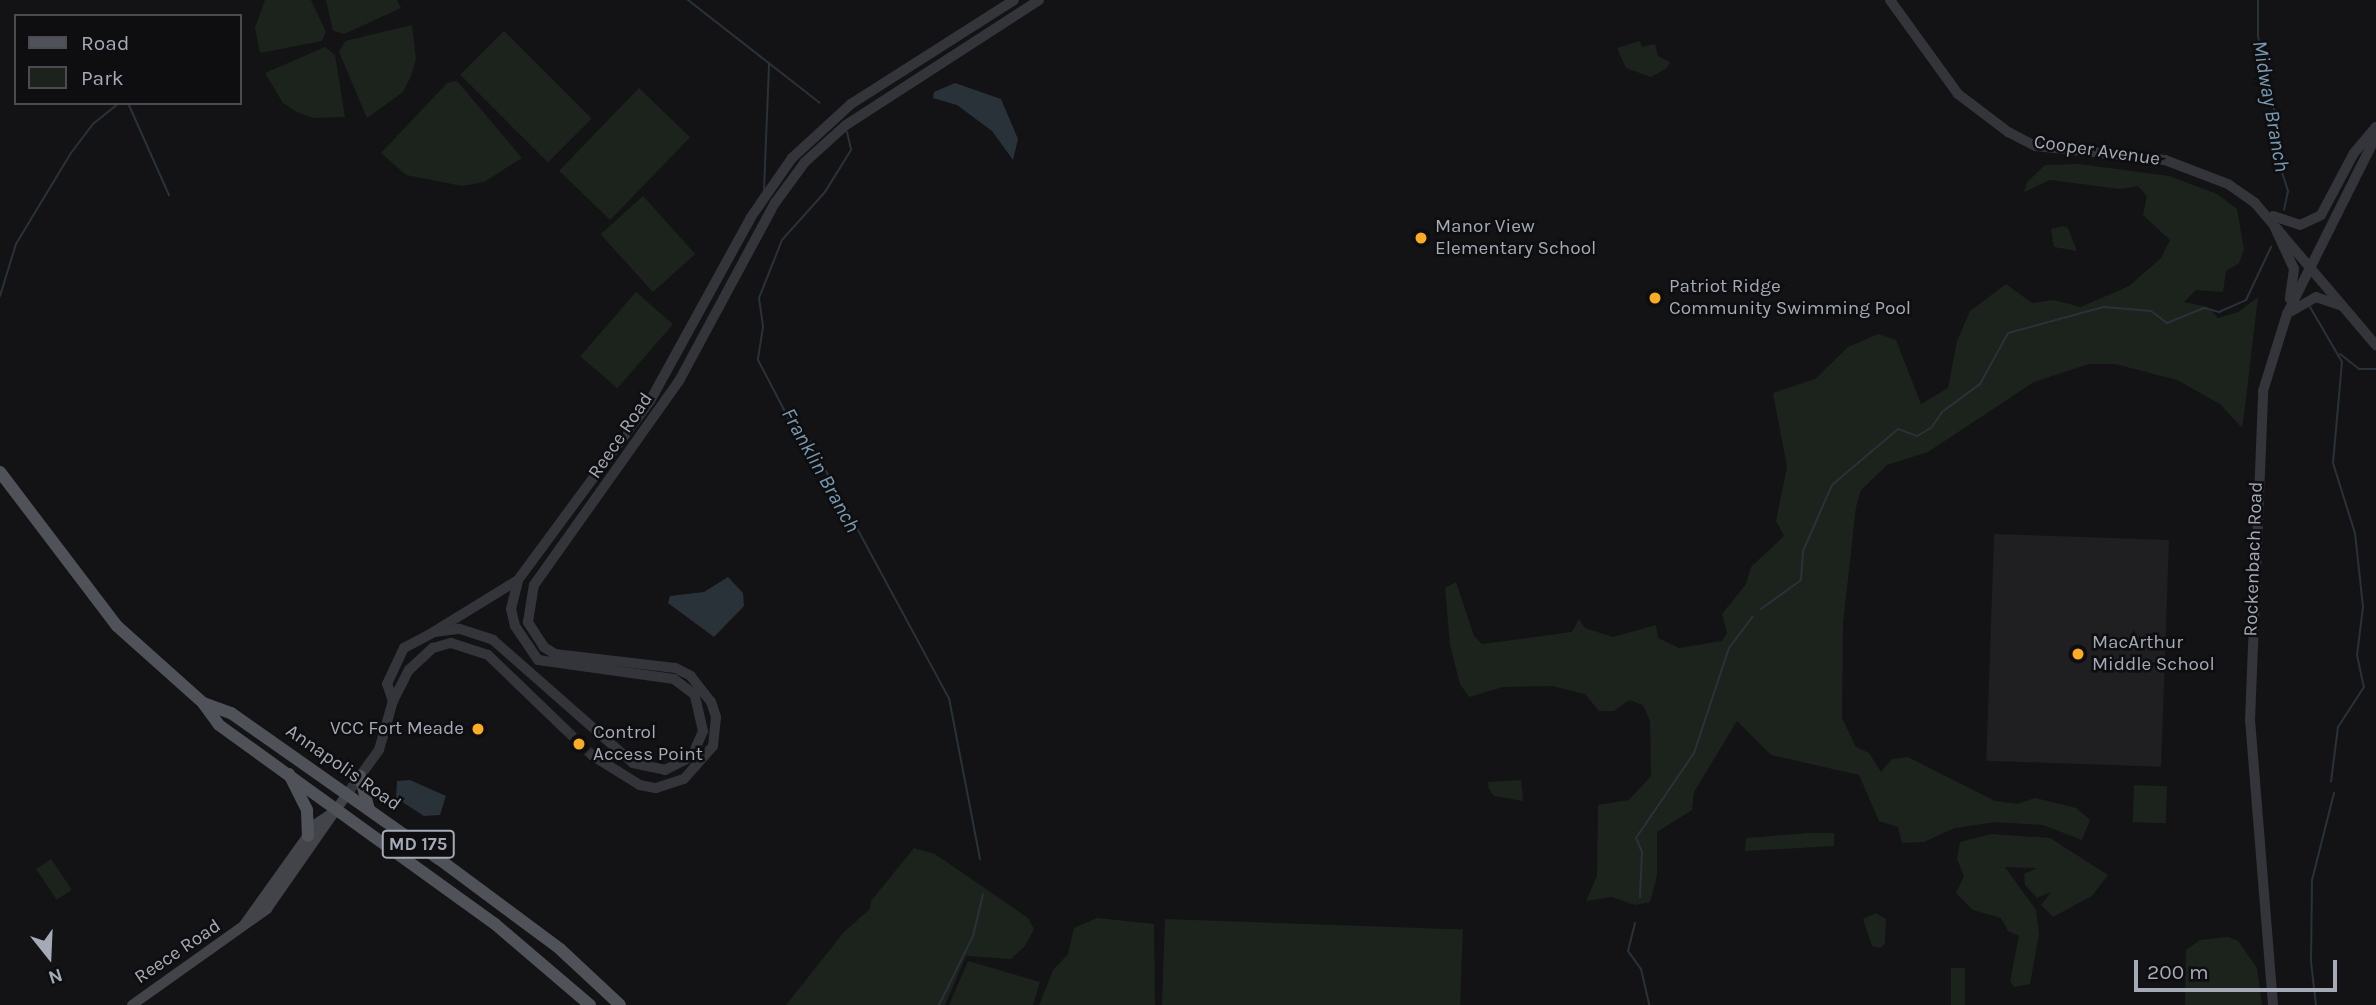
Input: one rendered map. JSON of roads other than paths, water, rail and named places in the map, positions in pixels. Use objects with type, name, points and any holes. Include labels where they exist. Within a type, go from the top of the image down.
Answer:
[{"type":"main road","name":"Annapolis Road","points":[[0,472],[136,648],[203,703],[219,725],[285,768],[505,931],[590,1005]]},
{"type":"main road","name":"Annapolis Road","points":[[203,703],[230,713],[347,794],[560,949],[620,1005]]},
{"type":"main road","points":[[285,768],[307,810],[308,836]]},
{"type":"main road","points":[[360,776],[369,810]]},
{"type":"main road","name":"Reece Road","points":[[132,1005],[244,928],[267,909],[347,794]]},
{"type":"main road","name":"Reece Road","points":[[244,928],[321,818],[339,809]]},
{"type":"street","name":"Reece Road","points":[[393,701],[387,684],[394,663],[404,648],[518,580],[650,401],[751,217],[792,158],[850,104],[1014,0]]},
{"type":"street","name":"Reece Road","points":[[593,755],[640,785],[656,788],[684,779],[713,746],[716,717],[711,702],[696,681],[675,668],[555,653],[544,647],[528,622],[534,584],[625,464],[679,380],[775,203],[805,162],[846,125],[1040,0]]},
{"type":"street","name":"Cooper Avenue","points":[[1890,0],[1958,94],[2008,132],[2036,146],[2165,160],[2228,184],[2255,203],[2312,264],[2376,345]]},
{"type":"street","points":[[2255,203],[2287,222],[2314,220],[2376,127]]},
{"type":"street","name":"Rockenbach Road","points":[[2273,1005],[2252,777],[2251,665],[2259,426],[2270,360],[2287,314],[2376,136]]},
{"type":"street","points":[[2255,203],[2291,256],[2294,280],[2287,314]]},
{"type":"street","points":[[2287,314],[2316,297],[2349,310]]},
{"type":"street","name":"Reece Road","points":[[434,632],[460,629],[493,640],[632,763],[665,770],[692,755],[703,731],[695,695],[674,679],[538,660],[514,626],[511,609],[518,580]]},
{"type":"street","name":"Reece Road","points":[[347,794],[379,750],[393,701],[419,658],[451,643],[469,646],[488,655],[566,730]]},
{"type":"waterway","name":"Franklin Branch","points":[[688,0],[820,103]]},
{"type":"waterway","name":"Midway Branch","points":[[2258,0],[2258,36],[2279,131],[2278,160],[2288,191],[2284,210]]},
{"type":"waterway","points":[[764,190],[769,63]]},
{"type":"waterway","points":[[0,296],[16,244],[71,153],[93,124],[117,105]]},
{"type":"waterway","points":[[129,105],[169,195]]},
{"type":"waterway","name":"Franklin Branch","points":[[847,132],[851,150],[825,192],[782,240],[759,298],[763,327],[758,360],[792,425],[806,434],[949,698],[980,859]]},
{"type":"waterway","points":[[1761,609],[1801,580],[1803,551],[1832,485],[1898,429],[1917,436],[1931,428],[1942,412],[1980,384],[2008,333],[2104,307],[2151,311],[2167,323],[2204,308],[2219,312],[2246,300],[2271,247]]},
{"type":"waterway","name":"Midway Branch","points":[[2310,307],[2342,362],[2333,463],[2355,533],[2363,607],[2357,655],[2364,687],[2338,727],[2331,782]]},
{"type":"waterway","points":[[2340,354],[2359,369],[2376,369]]},
{"type":"waterway","points":[[1640,897],[1642,852],[1636,838],[1694,753],[1729,648],[1752,617]]},
{"type":"waterway","name":"Midway Branch","points":[[2316,1005],[2311,962],[2312,880],[2334,793]]},
{"type":"waterway","name":"Franklin Branch","points":[[939,1005],[973,936],[983,894]]},
{"type":"waterway","points":[[1635,923],[1628,951],[1641,969],[1649,1005]]},
{"type":"tunnel","points":[[566,730],[593,756]]},
{"type":"place","name":"Manor View Elementary School","points":[[1421,238]]},
{"type":"place","name":"Patriot Ridge Community Swimming Pool","points":[[1655,298]]},
{"type":"place","name":"MacArthur Middle School","points":[[2078,654]]},
{"type":"place","name":"VCC Fort Meade","points":[[478,729]]},
{"type":"place","name":"Control Access Point","points":[[579,744]]}]
